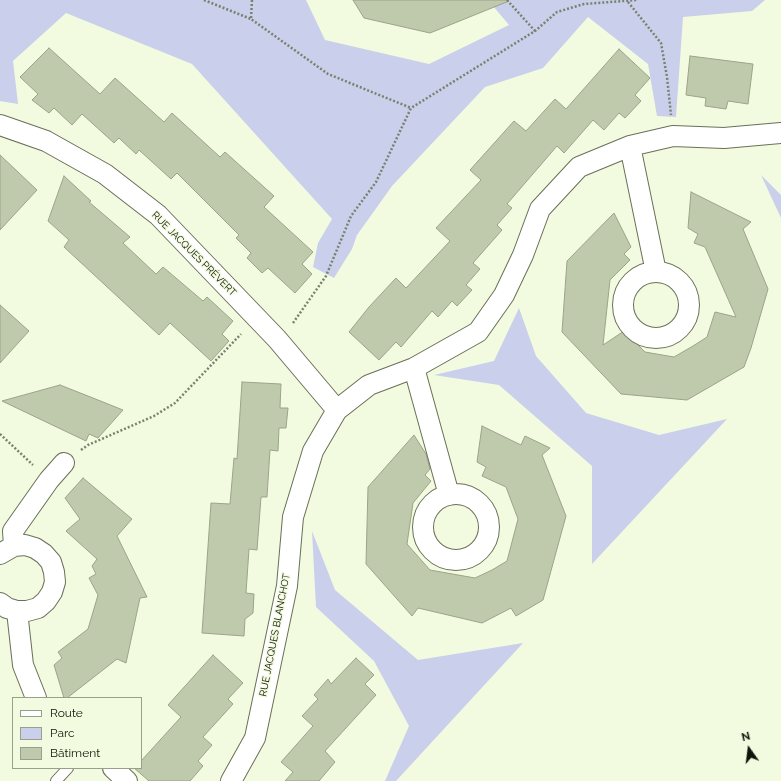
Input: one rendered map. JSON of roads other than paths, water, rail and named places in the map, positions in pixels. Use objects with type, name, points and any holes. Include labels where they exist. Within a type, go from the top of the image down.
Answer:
[{"type":"street","name":"RUE JACQUES PRÉVERT","points":[[0,125],[46,141],[105,174],[158,215],[277,339],[337,410]]},
{"type":"street","name":"RUE JACQUES BLANCHOT","points":[[231,781],[254,738],[287,586],[293,517],[313,451],[337,410],[369,386],[414,368],[478,332],[504,295],[523,255],[540,208],[579,166],[630,146],[673,136],[724,138],[781,133]]},
{"type":"street","points":[[630,146],[656,272]]},
{"type":"street","points":[[414,368],[448,495]]},
{"type":"street","points":[[7,550],[13,531],[49,480],[64,463]]},
{"type":"street","points":[[7,550],[25,545],[35,548],[44,554],[50,562],[54,577],[52,592],[46,601],[38,608],[27,611],[8,607],[24,665],[36,697]]},
{"type":"street","points":[[114,769],[127,781]]},
{"type":"lane","points":[[56,781],[67,769]]}]
